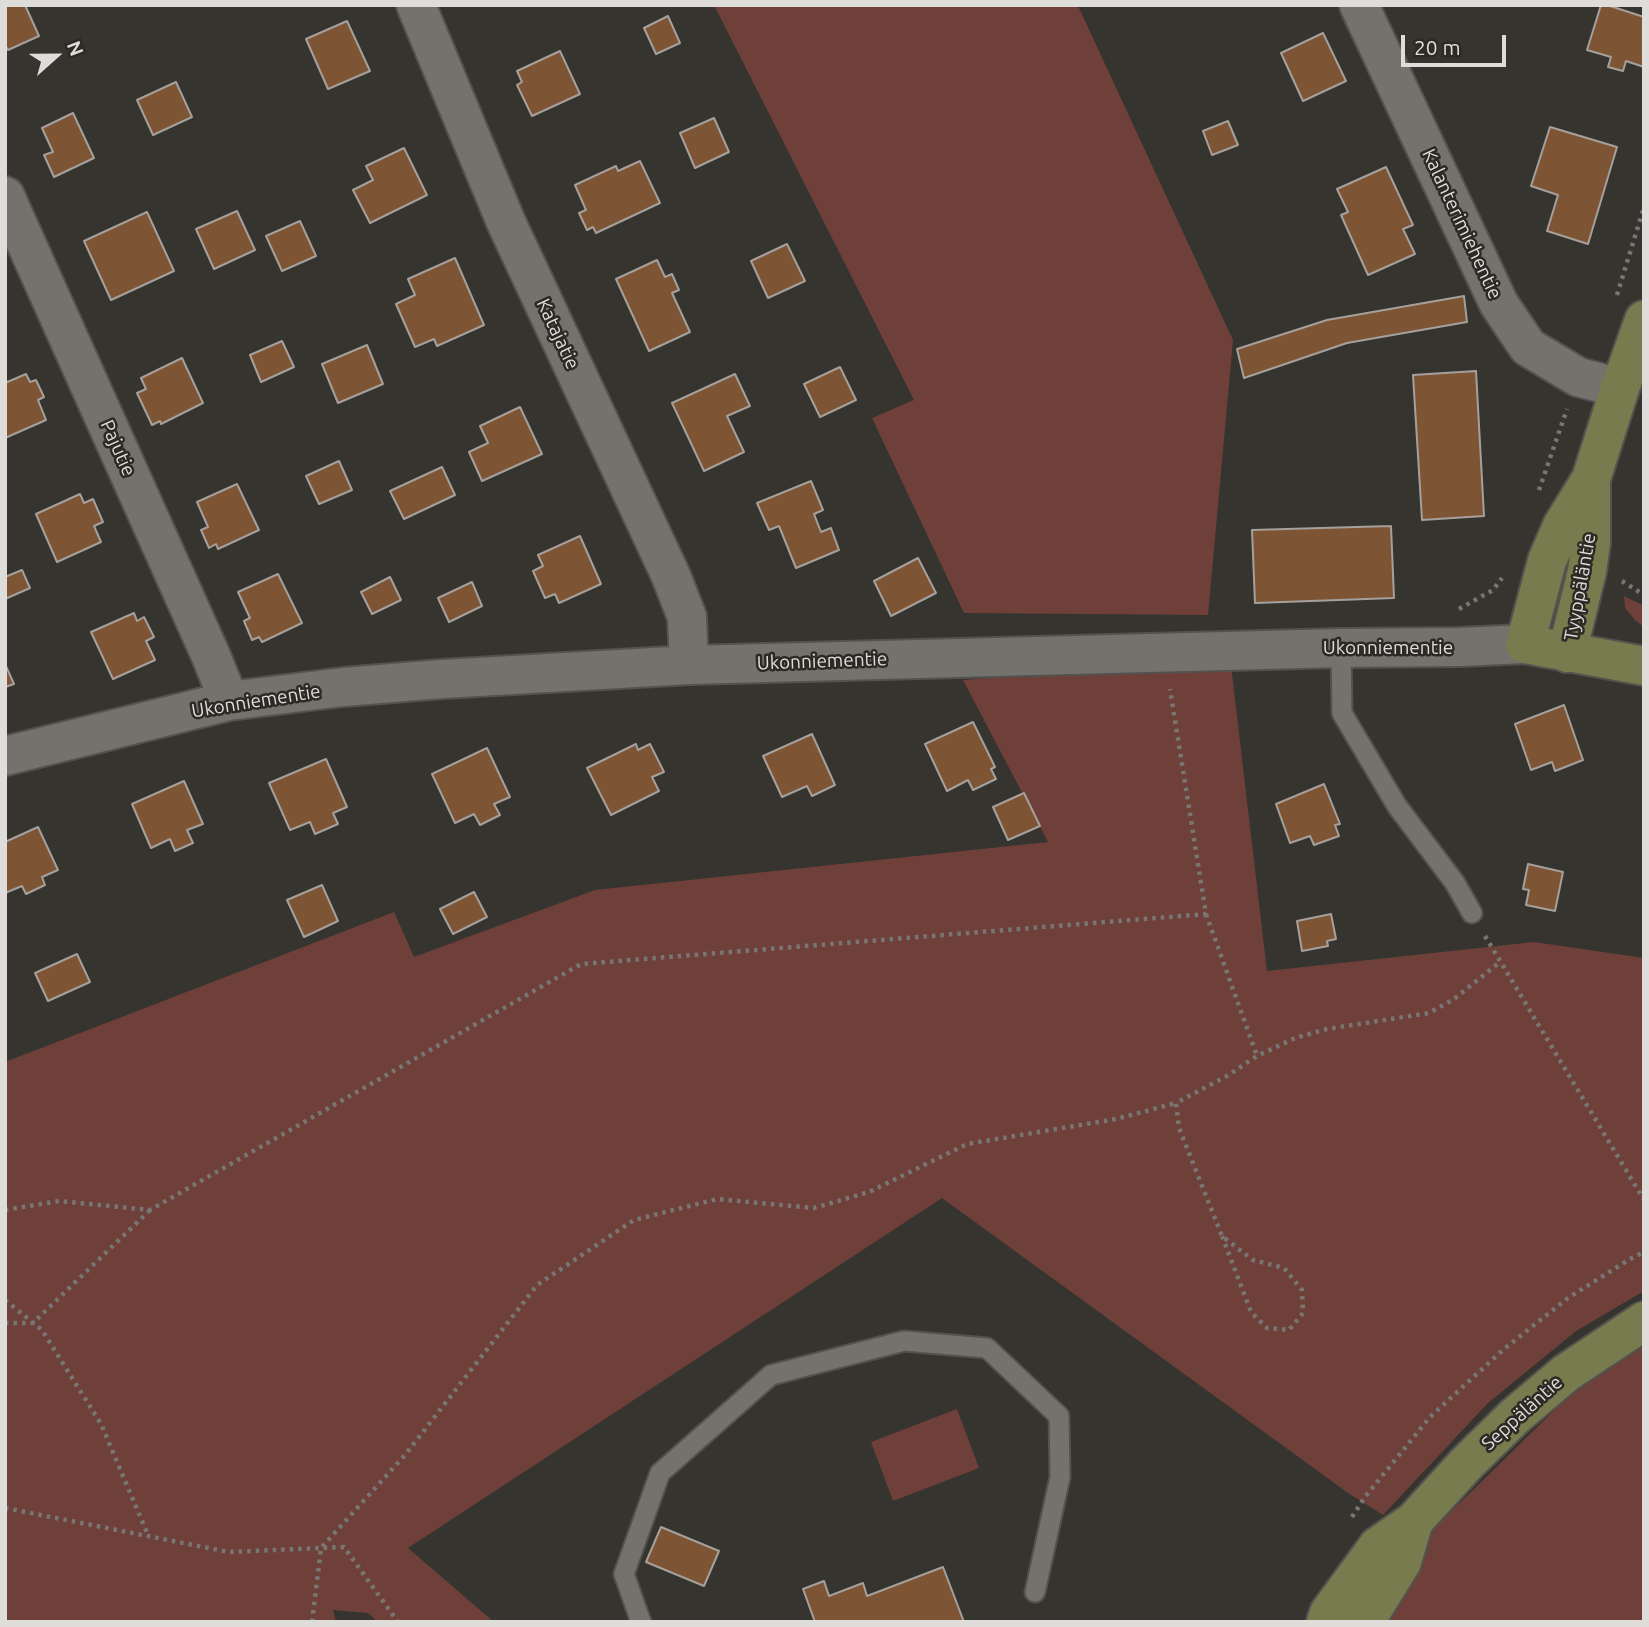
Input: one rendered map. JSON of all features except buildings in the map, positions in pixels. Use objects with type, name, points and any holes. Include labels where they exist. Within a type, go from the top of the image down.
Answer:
[{"type":"street","name":"Katajatie","points":[[416,5],[506,222],[671,576],[687,617],[689,665]]},
{"type":"street","name":"Kalanterimiehentie","points":[[1359,5],[1499,304],[1528,347],[1578,377],[1619,388]]},
{"type":"street","name":"Pajutie","points":[[5,196],[229,701]]},
{"type":"street","name":"Tyyppäläntie","points":[[1525,644],[1547,562],[1562,526],[1591,479],[1619,388],[1644,320]]},
{"type":"street","name":"Tyyppäläntie","points":[[1567,653],[1591,543],[1591,479]]},
{"type":"street","name":"Ukonniementie","points":[[5,756],[229,701],[442,678],[689,665],[1525,644],[1644,666]]},
{"type":"street","name":"Seppäläntie","points":[[1326,1622],[1329,1613],[1378,1546],[1414,1521],[1515,1416],[1566,1373],[1644,1321]]},
{"type":"street","name":"Seppäläntie","points":[[1365,1622],[1402,1562],[1414,1521]]},
{"type":"lane","points":[[1341,648],[1342,713],[1397,806],[1455,883],[1472,913]]},
{"type":"lane","points":[[641,1622],[624,1574],[660,1473],[771,1375],[904,1341],[987,1348],[1059,1416],[1060,1477],[1035,1592]]},
{"type":"path","points":[[1164,652],[1206,914],[1257,1056]]},
{"type":"path","points":[[1472,913],[1644,1200]]},
{"type":"path","points":[[5,1323],[33,1323],[150,1210],[581,964],[1206,914]]},
{"type":"path","points":[[312,1622],[321,1548],[405,1455],[537,1285],[634,1220],[717,1199],[814,1208],[869,1192],[967,1144],[1116,1119],[1176,1103],[1227,1076],[1257,1056],[1295,1038],[1327,1029],[1429,1013],[1454,999],[1500,962]]},
{"type":"path","points":[[1176,1103],[1179,1128],[1251,1312],[1267,1328],[1289,1330],[1303,1313],[1302,1290],[1284,1268],[1254,1260],[1222,1236]]},
{"type":"path","points":[[5,1210],[59,1201],[150,1210]]},
{"type":"path","points":[[1350,1520],[1364,1497],[1430,1417],[1448,1400],[1504,1349],[1568,1298],[1644,1252]]},
{"type":"path","points":[[5,1300],[42,1330],[101,1424],[148,1536]]},
{"type":"path","points":[[5,1508],[229,1552],[344,1547],[398,1622]]},
{"type":"shaded area","points":[[714,5],[1072,5],[1079,8],[1233,340],[1208,615],[964,613],[872,418],[914,400]]},
{"type":"shaded area","points":[[1624,596],[1644,606],[1644,627],[1625,608]]},
{"type":"shaded area","points":[[1231,665],[1267,971],[1534,942],[1644,958],[1644,1291],[1576,1331],[1488,1403],[1383,1515],[1348,1493],[942,1198],[408,1548],[494,1622],[378,1622],[368,1613],[333,1610],[336,1622],[5,1622],[5,1062],[394,912],[414,957],[595,890],[1048,842],[963,680],[1063,672]]},
{"type":"shaded area","points":[[1644,1337],[1644,1622],[1386,1622],[1427,1535],[1577,1388]]},
{"type":"shaded area","points":[[957,1409],[979,1468],[893,1501],[871,1442]]}]
